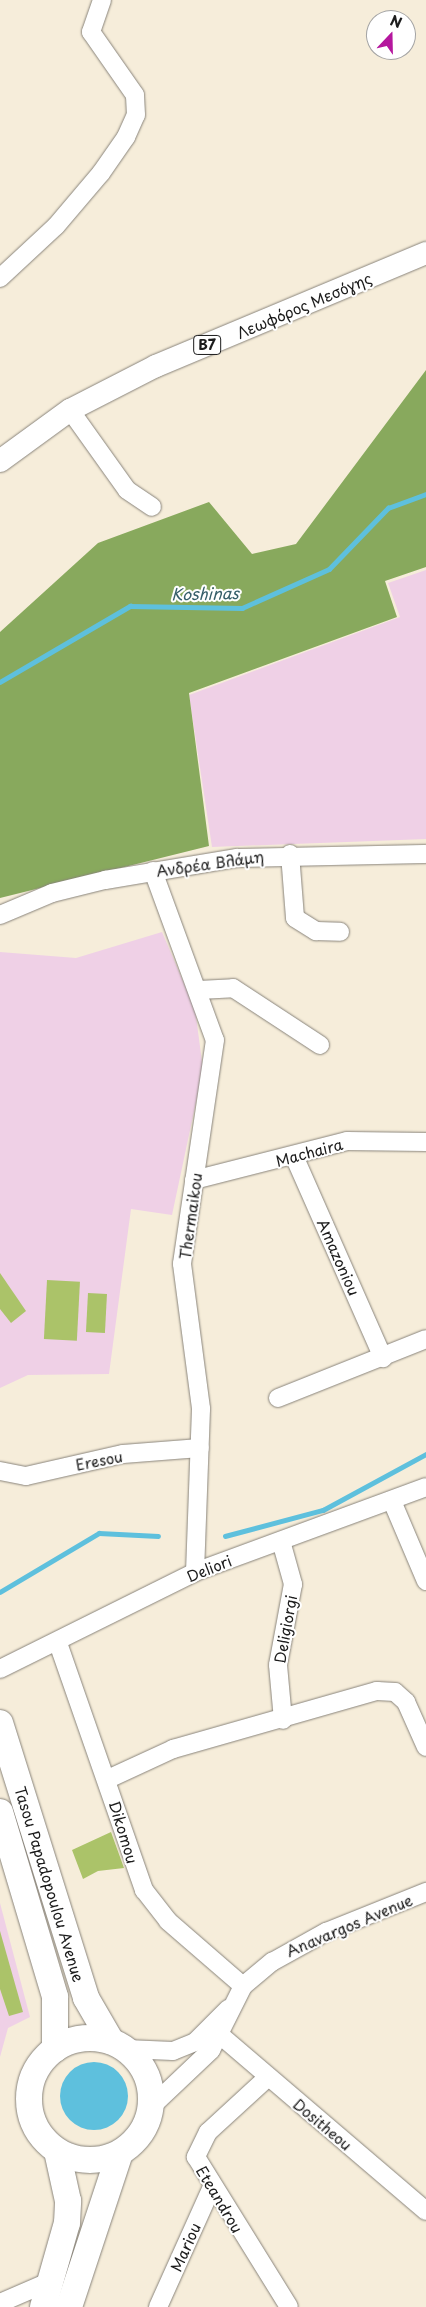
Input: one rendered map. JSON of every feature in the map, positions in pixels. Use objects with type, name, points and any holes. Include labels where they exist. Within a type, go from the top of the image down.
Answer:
[{"type":"highway","name":"Tasou Papadopoulou Avenue","points":[[0,1723],[86,1998],[118,2045]]},
{"type":"highway","name":"Tasou Papadopoulou Avenue","points":[[0,1812],[55,1998],[55,2049]]},
{"type":"highway","points":[[43,2307],[52,2281],[68,2201],[58,2151],[32,2120],[29,2101],[40,2063],[55,2049],[72,2040],[118,2045],[141,2065],[150,2085],[152,2107],[140,2136],[120,2153],[88,2161],[58,2151]]},
{"type":"highway","points":[[69,2307],[120,2153]]},
{"type":"main road","name":"Λεωφόρος Μεσόγης","points":[[0,461],[70,410],[156,366],[426,253]]},
{"type":"street","points":[[0,278],[56,226],[90,186],[126,137],[136,115],[135,95],[91,32],[102,0]]},
{"type":"street","points":[[70,410],[127,490],[152,507]]},
{"type":"street","points":[[290,854],[295,918],[316,932],[340,932]]},
{"type":"street","name":"Ανδρέα Βλάμη","points":[[0,915],[52,893],[152,871],[290,854],[426,854]]},
{"type":"street","name":"Thermaikou","points":[[152,871],[212,1025],[216,1055],[194,1180],[182,1264],[200,1409],[195,1572]]},
{"type":"street","points":[[199,990],[232,988],[320,1045]]},
{"type":"street","name":"Machaira","points":[[194,1180],[365,1139],[426,1142]]},
{"type":"street","name":"Amazoniou","points":[[294,1156],[383,1358]]},
{"type":"street","points":[[278,1398],[383,1358],[426,1339]]},
{"type":"street","name":"Eresou","points":[[0,1471],[26,1476],[123,1454],[200,1448]]},
{"type":"street","name":"Deliori","points":[[0,1669],[58,1643],[195,1572],[426,1487]]},
{"type":"street","points":[[392,1501],[426,1581]]},
{"type":"street","name":"Deligiorgi","points":[[280,1541],[293,1584],[278,1665],[282,1720]]},
{"type":"street","name":"Dikomou","points":[[58,1643],[108,1779],[144,1890],[168,1921],[243,1986]]},
{"type":"street","points":[[108,1779],[173,1749],[388,1691],[406,1702],[426,1748]]},
{"type":"street","name":"Anavargos Avenue","points":[[152,2107],[199,2063],[220,2036],[233,2003],[243,1986],[289,1949],[426,1892]]},
{"type":"street","name":"Anavargos Avenue","points":[[118,2045],[173,2051],[195,2042],[233,2003]]},
{"type":"street","name":"Dositheou","points":[[220,2036],[267,2078],[426,2211]]},
{"type":"street","name":"Eteandrou","points":[[267,2078],[200,2141],[196,2157],[212,2188],[288,2307]]},
{"type":"street","name":"Mariou","points":[[158,2307],[212,2188]]},
{"type":"street","points":[[0,2303],[52,2281]]},
{"type":"shaded area","points":[[426,570],[426,839],[212,847],[189,695],[400,617],[388,583]]},
{"type":"shaded area","points":[[162,932],[195,1009],[203,1069],[172,1215],[131,1209],[109,1374],[28,1375],[0,1388],[0,952],[76,958]]},
{"type":"shaded area","points":[[0,1903],[30,2017],[8,2028],[0,2057]]},
{"type":"green space","points":[[426,370],[426,567],[385,581],[397,617],[189,693],[209,846],[0,898],[0,632],[98,543],[209,502],[252,554],[296,544]]},
{"type":"green space","points":[[0,1273],[26,1311],[11,1323],[0,1309]]},
{"type":"green space","points":[[47,1280],[80,1282],[77,1341],[44,1339]]},
{"type":"green space","points":[[88,1293],[107,1294],[105,1333],[86,1332]]},
{"type":"green space","points":[[111,1832],[124,1868],[98,1871],[83,1879],[72,1850]]},
{"type":"green space","points":[[0,1931],[23,2012],[9,2016],[0,1989]]},
{"type":"water","points":[[87,2062],[101,2062],[113,2067],[123,2077],[128,2089],[128,2103],[123,2115],[113,2125],[101,2130],[87,2130],[75,2125],[65,2115],[60,2103],[60,2089],[65,2077],[75,2067]]},
{"type":"waterway","name":"Koshinas","points":[[0,682],[130,606],[242,608],[329,569],[388,508],[426,494]]},
{"type":"waterway","points":[[225,1536],[323,1510],[426,1454]]},
{"type":"waterway","points":[[0,1592],[99,1533],[158,1536]]}]
